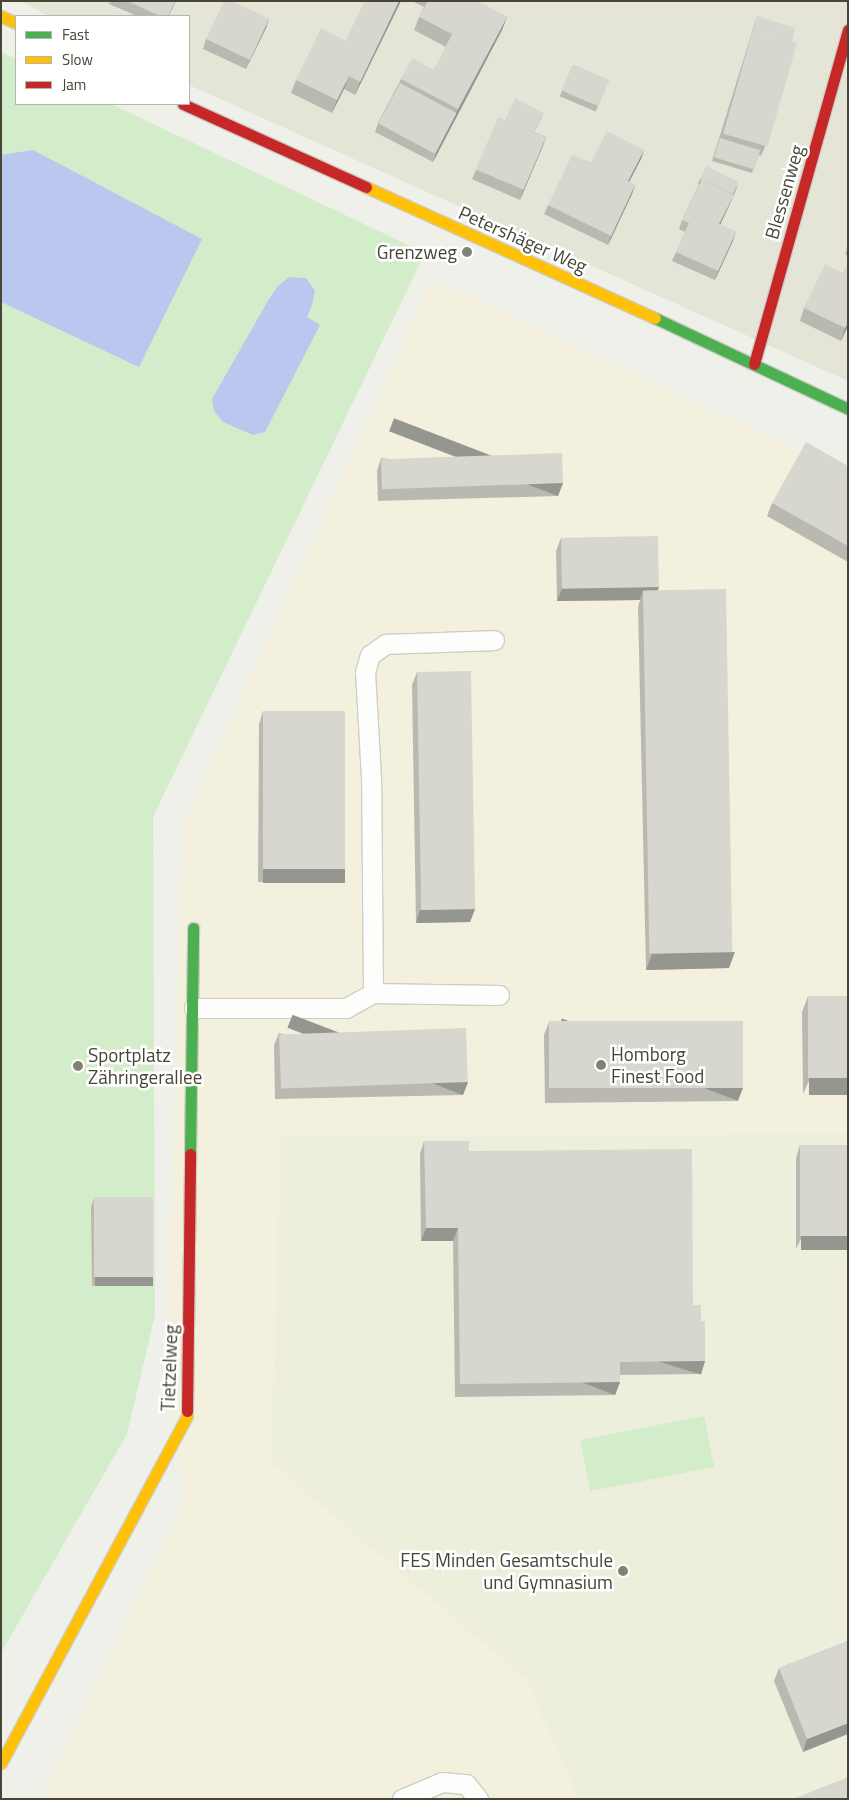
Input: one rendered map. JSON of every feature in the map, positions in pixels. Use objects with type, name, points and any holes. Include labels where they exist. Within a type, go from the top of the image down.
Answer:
[{"type":"street","points":[[1,16],[15,23]]},
{"type":"street","name":"Blessenweg","points":[[754,364],[848,30]]},
{"type":"street","name":"Petershäger Weg","points":[[185,105],[754,364],[848,409]]},
{"type":"street","name":"Tietzelweg","points":[[1,1763],[187,1416],[194,928]]},
{"type":"lane","points":[[373,993],[371,778],[365,672],[370,655],[386,644],[494,640]]},
{"type":"lane","points":[[194,1008],[346,1008],[373,993],[499,995]]},
{"type":"lane","points":[[402,1799],[442,1782],[466,1784],[478,1799]]},
{"type":"shaded area","points":[[21,1],[848,1],[848,381],[190,85],[190,15],[46,15]]},
{"type":"shaded area","points":[[432,279],[848,474],[848,1799],[40,1799],[186,1498],[165,1379],[183,825]]},
{"type":"shaded area","name":"FES Minden Gesamtschule und Gymnasium","points":[[848,1134],[848,1776],[791,1799],[579,1799],[526,1679],[271,1463],[281,1136]]},
{"type":"green space","name":"Sportplatz Zähringerallee","points":[[1,52],[15,59],[15,105],[113,105],[425,253],[153,817],[155,1315],[127,1434],[1,1653]]},
{"type":"green space","points":[[704,1416],[714,1467],[590,1491],[580,1440]]},
{"type":"water","points":[[33,150],[202,239],[139,367],[1,302],[1,155]]},
{"type":"water","points":[[289,277],[306,278],[315,291],[307,317],[320,325],[265,432],[253,435],[223,422],[214,411],[212,399],[269,299],[278,286]]},
{"type":"building","points":[[127,1],[175,1],[168,15],[158,15]]},
{"type":"building","points":[[224,1],[233,1],[269,19],[250,60],[206,39]]},
{"type":"building","points":[[365,1],[399,1],[360,82],[349,76],[337,100],[296,80],[321,28],[346,41]]},
{"type":"building","points":[[428,1],[476,1],[507,17],[458,109],[401,79],[412,58],[434,70],[452,34],[419,17]]},
{"type":"building","points":[[757,16],[795,28],[792,42],[753,30]]},
{"type":"building","points":[[753,30],[797,43],[767,146],[723,134]]},
{"type":"building","points":[[573,65],[609,80],[598,106],[562,91]]},
{"type":"building","points":[[400,83],[457,113],[435,154],[378,124]]},
{"type":"building","points":[[515,98],[544,113],[534,132],[505,120]]},
{"type":"building","points":[[498,117],[546,137],[524,190],[476,169]]},
{"type":"building","points":[[607,131],[644,150],[628,181],[635,185],[611,236],[548,205],[572,155],[591,162]]},
{"type":"building","points":[[720,138],[760,150],[754,169],[714,157]]},
{"type":"building","points":[[706,166],[739,182],[733,194],[700,179]]},
{"type":"building","points":[[702,179],[734,195],[719,224],[736,232],[718,271],[676,252],[689,223],[682,220]]},
{"type":"building","points":[[825,264],[843,273],[848,264],[848,323],[845,328],[804,308]]},
{"type":"building","points":[[806,442],[848,466],[848,546],[772,503]]},
{"type":"building","points":[[562,453],[563,483],[382,489],[381,459]]},
{"type":"building","points":[[658,536],[659,587],[562,589],[561,538]]},
{"type":"building","points":[[726,589],[732,952],[649,953],[643,590]]},
{"type":"building","points":[[471,671],[475,909],[421,910],[417,672]]},
{"type":"building","points":[[263,711],[345,711],[345,869],[263,869]]},
{"type":"building","points":[[808,996],[848,996],[848,1078],[808,1078]]},
{"type":"building","points":[[549,1021],[743,1021],[743,1088],[549,1088]]},
{"type":"building","points":[[466,1028],[468,1082],[281,1088],[279,1035]]},
{"type":"building","points":[[424,1141],[469,1141],[469,1151],[692,1149],[693,1305],[701,1305],[701,1321],[705,1321],[705,1361],[620,1362],[620,1382],[460,1384],[458,1228],[426,1228]]},
{"type":"building","points":[[800,1145],[848,1145],[848,1236],[800,1236]]},
{"type":"building","points":[[94,1197],[153,1197],[153,1277],[94,1277]]},
{"type":"building","points":[[848,1641],[848,1723],[807,1739],[779,1668]]},
{"type":"building","points":[[848,1777],[848,1799],[793,1799]]},
{"type":"traffic: fast","points":[[655,318],[848,409]]},
{"type":"traffic: fast","points":[[190,1154],[193,928]]},
{"type":"traffic: slow","points":[[1,16],[15,23]]},
{"type":"traffic: slow","points":[[366,187],[655,318]]},
{"type":"traffic: slow","points":[[1,1763],[187,1416],[187,1411]]},
{"type":"traffic: jam","points":[[754,364],[848,30]]},
{"type":"traffic: jam","points":[[185,105],[366,187]]},
{"type":"traffic: jam","points":[[187,1411],[190,1154]]},
{"type":"place","name":"Grenzweg","points":[[467,252]]},
{"type":"place","name":"Homborg Finest Food","points":[[601,1065]]},
{"type":"place","name":"Sportplatz Zähringerallee","points":[[78,1066]]},
{"type":"place","name":"FES Minden Gesamtschule und Gymnasium","points":[[623,1571]]}]
